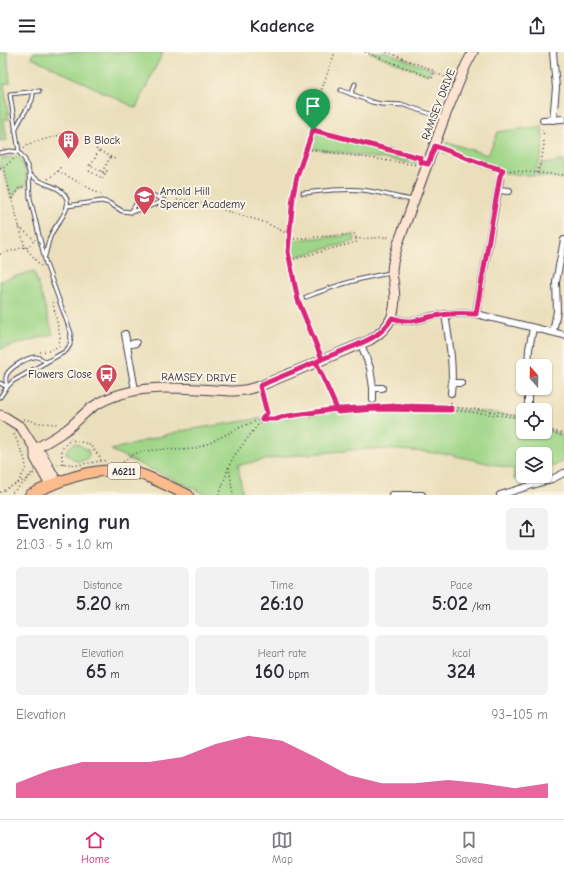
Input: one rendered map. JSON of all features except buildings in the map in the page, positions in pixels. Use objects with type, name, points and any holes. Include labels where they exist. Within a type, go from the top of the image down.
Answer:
[{"type":"main road","name":"A6211","points":[[30,495],[77,475],[105,471],[122,471],[147,476],[188,495]]},
{"type":"street","name":"RAMSEY DRIVE","points":[[35,450],[67,429],[94,406],[135,390],[162,388],[234,391],[245,390],[260,386],[361,344],[382,332],[392,318],[394,308],[395,298],[392,273],[394,257],[399,241],[444,119],[466,65],[473,52]]},
{"type":"street","points":[[553,52],[556,88],[553,120]]},
{"type":"street","points":[[543,120],[563,119]]},
{"type":"street","points":[[476,314],[500,179]]},
{"type":"street","points":[[498,190],[509,191]]},
{"type":"street","points":[[553,332],[557,311],[556,282],[564,240]]},
{"type":"street","points":[[445,314],[450,346],[452,383],[451,393]]},
{"type":"street","points":[[392,318],[406,322],[445,314],[476,314],[564,335]]},
{"type":"street","points":[[528,359],[533,328]]},
{"type":"street","points":[[125,334],[135,390]]},
{"type":"street","points":[[127,345],[136,343]]},
{"type":"street","points":[[361,344],[369,364],[373,388],[373,400]]},
{"type":"street","points":[[452,383],[461,383]]},
{"type":"street","points":[[373,388],[382,388]]},
{"type":"street","points":[[528,395],[528,403]]},
{"type":"street","points":[[3,416],[21,427],[35,450],[35,458],[54,484]]},
{"type":"street","points":[[35,450],[42,455],[51,469],[54,484]]},
{"type":"street","points":[[500,495],[519,492],[564,473]]},
{"type":"street","points":[[392,495],[422,495]]},
{"type":"lane","points":[[351,94],[355,84]]},
{"type":"lane","points":[[341,90],[372,102],[380,104],[404,105],[444,119]]},
{"type":"lane","points":[[0,397],[13,381],[66,351],[70,345],[71,333],[45,258],[30,198],[30,175],[25,160],[19,152],[10,94],[39,91]]},
{"type":"lane","points":[[15,130],[31,103],[34,96],[33,92]]},
{"type":"lane","points":[[0,153],[10,151],[19,152]]},
{"type":"lane","points":[[30,175],[38,181],[60,190],[65,195],[67,202],[68,209],[51,234],[47,245],[45,258]]},
{"type":"lane","points":[[311,188],[314,192]]},
{"type":"lane","points":[[303,193],[334,190],[361,190],[414,201]]},
{"type":"lane","points":[[67,206],[102,201],[109,203],[122,211],[131,212],[165,201],[144,191],[131,212]]},
{"type":"lane","points":[[306,297],[315,292],[356,280],[392,273]]},
{"type":"lane","points":[[7,387],[6,374],[17,364],[34,357],[46,362]]},
{"type":"lane","points":[[0,383],[7,387]]},
{"type":"path","points":[[335,52],[315,111],[313,130],[297,176],[293,196],[288,252],[298,300],[338,411]]},
{"type":"path","points":[[365,52],[432,78],[434,73]]},
{"type":"path","points":[[387,52],[435,71],[434,73],[459,82]]},
{"type":"path","points":[[537,173],[542,158],[544,144],[543,120]]},
{"type":"path","points":[[306,149],[418,165],[421,158],[313,130]]},
{"type":"path","points":[[19,152],[28,144],[60,135],[63,132]]},
{"type":"path","points":[[435,146],[503,170],[564,175]]},
{"type":"path","points":[[96,149],[115,159],[116,158]]},
{"type":"path","points":[[99,150],[90,166],[102,172]]},
{"type":"path","points":[[10,157],[16,156],[1,168],[12,199],[26,248],[44,270]]},
{"type":"path","points":[[102,172],[111,156]]},
{"type":"path","points":[[89,171],[102,179],[107,171],[106,170],[104,173],[102,172]]},
{"type":"path","points":[[500,179],[503,170]]},
{"type":"path","points":[[58,172],[106,198]]},
{"type":"path","points":[[12,199],[19,188],[27,185],[27,190]]},
{"type":"path","points":[[177,200],[185,200],[203,204],[264,222],[290,234]]},
{"type":"path","points":[[0,254],[26,248],[36,239],[19,227]]},
{"type":"path","points":[[290,238],[355,234],[357,242],[290,260]]},
{"type":"path","points":[[356,239],[387,237],[399,241]]},
{"type":"path","points":[[52,298],[58,326]]},
{"type":"path","points":[[220,495],[229,466],[234,456],[267,413],[260,386]]},
{"type":"path","points":[[122,463],[134,454],[144,451],[166,449],[179,450],[207,444],[242,426],[262,419],[277,419],[281,417],[374,408],[451,409],[516,416]]},
{"type":"path","points":[[3,416],[25,459],[26,468],[18,483]]},
{"type":"path","points":[[552,431],[564,435]]},
{"type":"path","points":[[63,464],[61,451],[65,444],[72,440]]},
{"type":"path","points":[[51,469],[59,463],[77,465],[101,461]]},
{"type":"path","points":[[229,466],[233,495]]},
{"type":"path","points":[[26,468],[34,470]]},
{"type":"path","points":[[0,492],[25,480],[34,470]]},
{"type":"path","points":[[9,495],[34,473],[34,470]]},
{"type":"green space","points":[[0,52],[7,52],[10,83],[4,84],[9,119],[4,120],[7,140],[0,141]]},
{"type":"green space","points":[[34,52],[163,52],[136,108],[31,57]]},
{"type":"green space","points":[[369,52],[386,52],[431,69],[428,75]]},
{"type":"green space","points":[[542,126],[543,146],[541,157],[534,176],[498,172],[443,152],[447,142],[488,155],[498,132]]},
{"type":"green space","points":[[314,132],[420,159],[418,164],[308,148]]},
{"type":"green space","points":[[17,156],[22,161],[26,172],[27,185],[19,188],[12,199],[3,168],[0,169],[0,159]]},
{"type":"green space","points":[[555,161],[564,161],[564,179],[537,176],[542,163],[555,163]]},
{"type":"green space","points":[[354,235],[355,241],[291,258],[291,240]]},
{"type":"green space","points":[[34,271],[53,334],[0,349],[0,281]]},
{"type":"green space","points":[[399,407],[446,408],[516,416],[516,439],[552,439],[552,432],[564,436],[564,460],[552,467],[552,447],[516,447],[516,478],[514,479],[514,469],[447,454],[365,449],[286,456],[238,465],[243,495],[208,495],[111,450],[180,431],[269,417],[274,419],[348,410]]},
{"type":"green space","points":[[75,443],[88,450],[89,455],[87,459],[79,462],[66,453],[67,449]]},
{"type":"place","name":"B Block","points":[[68,160]]},
{"type":"place","name":"Arnold Hill Spencer Academy","points":[[144,216]]},
{"type":"place","name":"Flowers Close","points":[[107,394]]},
{"type":"route","points":[[313,130],[297,176],[293,196],[288,252],[298,300],[322,359],[260,386],[267,413],[262,419],[277,419],[304,413],[337,409],[396,406],[445,407],[451,408],[451,410],[374,409],[338,412],[337,409],[316,362],[370,340],[382,332],[392,318],[406,322],[445,314],[476,314],[500,176],[503,170],[435,146],[428,164],[420,162],[421,158],[313,130]]}]
